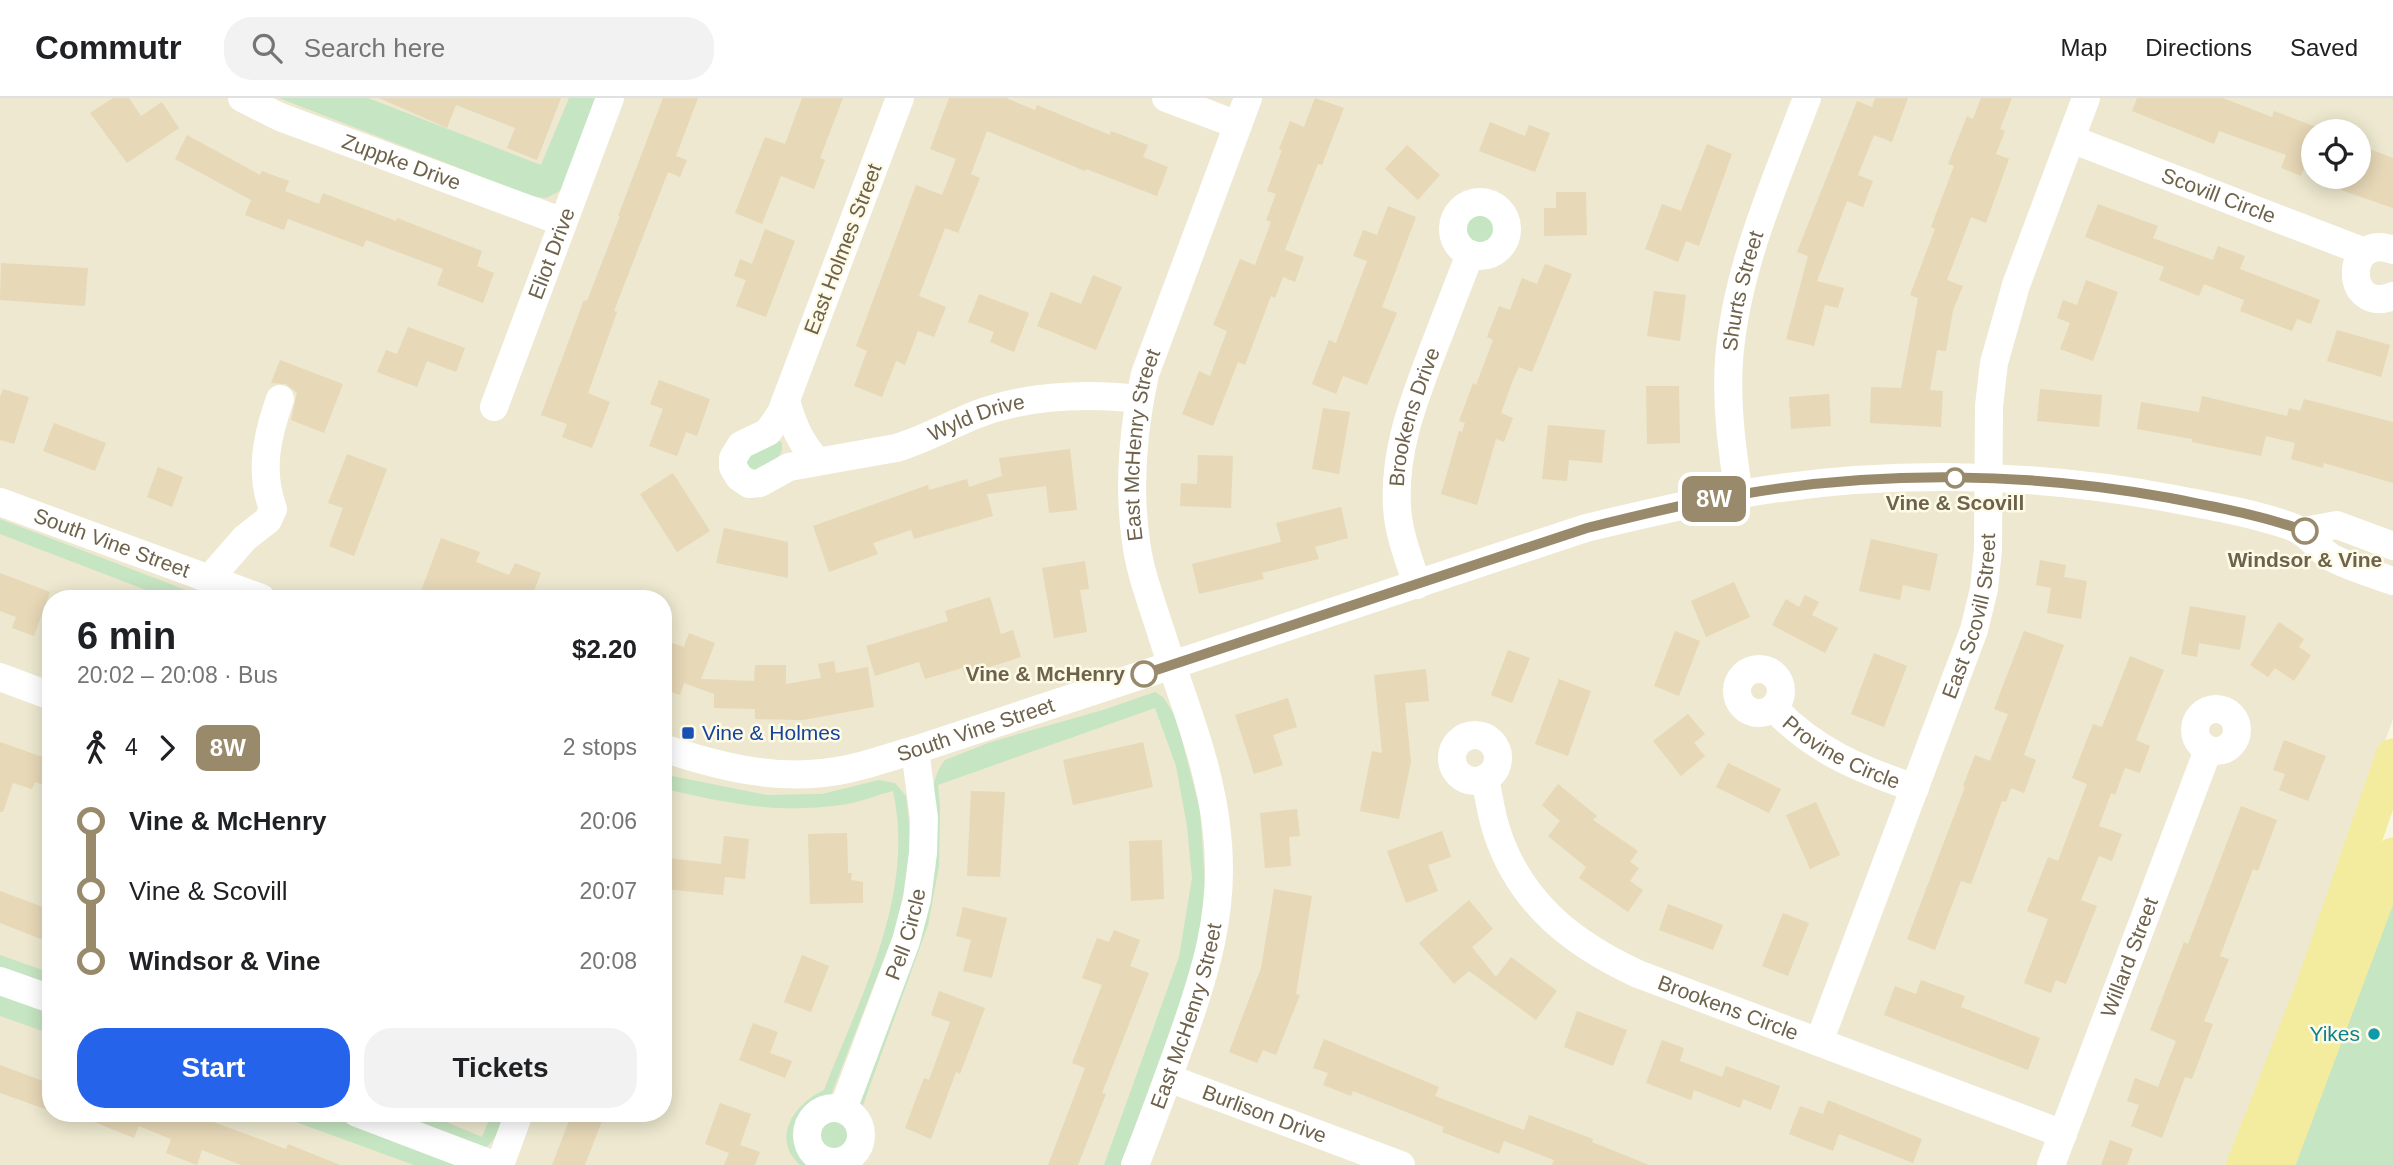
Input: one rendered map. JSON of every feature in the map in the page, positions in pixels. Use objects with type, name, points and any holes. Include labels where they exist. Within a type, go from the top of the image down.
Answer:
[{"type":"main road","points":[[2244,1165],[2311,994],[2393,757]]},
{"type":"main road","points":[[2277,1165],[2393,855]]},
{"type":"street","name":"Zuppke Drive","points":[[242,98],[280,117],[563,222]]},
{"type":"street","name":"Eliot Drive","points":[[494,407],[610,98]]},
{"type":"street","name":"East Holmes Street","points":[[786,401],[900,98]]},
{"type":"street","points":[[1166,98],[1238,125]]},
{"type":"street","name":"East McHenry Street","points":[[1135,1165],[1200,988],[1210,954],[1219,882],[1217,835],[1211,792],[1197,738],[1144,582],[1136,544],[1132,468],[1140,399],[1146,374],[1248,98]]},
{"type":"street","name":"Shurts Street","points":[[1739,494],[1728,412],[1729,362],[1735,315],[1756,232],[1807,98]]},
{"type":"street","name":"East Scovill Street","points":[[1819,1042],[1974,630],[1984,589],[1988,549],[1989,406],[1994,363],[2003,324],[2086,98]]},
{"type":"street","name":"Scovill Circle","points":[[2070,139],[2379,251]]},
{"type":"street","name":"Scovill Circle","points":[[2379,251],[2356,265],[2356,282],[2360,289],[2374,298],[2393,296]]},
{"type":"street","name":"Brookens Drive","points":[[1417,585],[1404,546],[1397,509],[1397,474],[1402,439],[1411,407],[1470,254]]},
{"type":"street","name":"Wyld Drive","points":[[786,401],[768,432],[741,445],[733,458],[733,467],[739,477],[749,484],[760,483],[789,467],[904,446],[975,415],[1008,404],[1045,398],[1102,395],[1140,399]]},
{"type":"street","points":[[209,579],[245,538],[268,520],[273,509],[267,490],[266,454],[270,427],[280,399]]},
{"type":"street","points":[[786,401],[795,432],[817,461]]},
{"type":"street","name":"South Vine Street","points":[[672,751],[712,764],[754,773],[790,775],[847,769],[915,750],[1587,528],[1656,510],[1739,494],[1814,485],[1896,478],[1989,478],[2066,483],[2138,492],[2208,505],[2305,531],[2330,556],[2393,581]]},
{"type":"street","name":"South Vine Street","points":[[0,502],[239,590]]},
{"type":"street","name":"South Vine Street","points":[[2305,531],[2337,525],[2393,546]]},
{"type":"street","points":[[0,677],[42,693]]},
{"type":"street","name":"Provine Circle","points":[[1774,708],[1815,745],[1839,759],[1915,788]]},
{"type":"street","name":"Pell Circle","points":[[843,1109],[906,941],[917,899],[923,853],[923,818],[915,750]]},
{"type":"street","name":"Willard Street","points":[[2051,1165],[2208,750]]},
{"type":"street","name":"Brookens Circle","points":[[1485,779],[1497,832],[1522,883],[1551,918],[1573,938],[1602,957],[1638,974],[2063,1134]]},
{"type":"street","points":[[0,981],[42,996]]},
{"type":"street","name":"Burlison Drive","points":[[1168,1078],[1401,1165]]},
{"type":"street","points":[[381,1122],[494,1165]]},
{"type":"street","points":[[500,1165],[516,1122]]},
{"type":"shaded area","points":[[0,98],[2393,98],[2393,719],[2233,1165],[0,1165]]},
{"type":"green space","points":[[279,98],[368,98],[541,165],[569,98],[598,98],[562,190],[546,198],[531,196]]},
{"type":"green space","points":[[1478,208],[1492,213],[1497,227],[1492,241],[1478,246],[1464,241],[1459,227],[1464,213]]},
{"type":"green space","points":[[775,438],[782,443],[782,450],[772,469],[748,474],[744,456]]},
{"type":"green space","points":[[0,519],[186,590],[146,590],[0,534]]},
{"type":"green space","points":[[1155,692],[1163,697],[1176,717],[1200,810],[1205,883],[1202,939],[1121,1165],[1104,1165],[1179,957],[1192,878],[1187,826],[1176,766],[1155,708],[938,785],[939,866],[928,925],[863,1105],[869,1121],[871,1145],[860,1165],[852,1165],[865,1144],[866,1126],[858,1108],[935,779],[942,764],[945,760],[991,742]]},
{"type":"green space","points":[[672,776],[767,795],[822,794],[879,780],[895,783],[906,796],[911,841],[908,872],[896,928],[829,1100],[807,1114],[798,1133],[798,1153],[808,1162],[818,1165],[800,1165],[791,1155],[787,1133],[796,1112],[804,1103],[824,1090],[881,945],[897,869],[898,830],[893,791],[854,803],[817,807],[773,808],[731,803],[672,790]]},
{"type":"green space","points":[[2393,888],[2393,1165],[2288,1165]]},
{"type":"green space","points":[[0,955],[42,970],[42,991],[0,975]]},
{"type":"green space","points":[[0,992],[42,1008],[42,1031],[0,1016]]},
{"type":"green space","points":[[831,1119],[845,1124],[850,1138],[845,1152],[831,1157],[817,1152],[812,1138],[817,1124]]},
{"type":"green space","points":[[296,1122],[345,1122],[458,1165],[414,1165]]},
{"type":"green space","points":[[398,1122],[446,1122],[482,1137],[488,1122],[501,1122],[494,1138],[483,1149]]},
{"type":"building","points":[[113,98],[129,98],[141,116],[162,102],[179,128],[127,163],[90,113]]},
{"type":"building","points":[[379,98],[561,98],[537,160],[507,148],[515,128],[456,105],[447,128]]},
{"type":"building","points":[[663,98],[698,98],[676,156],[687,160],[680,177],[668,172],[614,311],[617,312],[588,393],[610,402],[592,448],[562,437],[567,424],[541,415],[584,300],[587,301],[620,216]]},
{"type":"building","points":[[802,98],[843,98],[820,158],[825,160],[814,189],[781,176],[762,224],[735,213],[765,137],[785,144]]},
{"type":"building","points":[[949,98],[1006,98],[1035,110],[1037,105],[1110,135],[1111,131],[1148,145],[1143,157],[1168,167],[1157,196],[1086,169],[1085,171],[987,131],[971,174],[980,178],[958,233],[945,228],[919,296],[946,307],[934,337],[918,331],[905,365],[896,361],[882,397],[854,386],[867,351],[856,346],[916,185],[942,195],[956,159],[930,149]]},
{"type":"building","points":[[1315,98],[1344,108],[1322,165],[1318,164],[1285,250],[1304,257],[1295,282],[1283,277],[1275,298],[1271,296],[1245,365],[1238,362],[1213,426],[1182,414],[1199,371],[1210,376],[1227,331],[1213,325],[1240,259],[1255,265],[1271,222],[1266,220],[1276,194],[1267,191],[1290,121],[1304,127]]},
{"type":"building","points":[[1875,98],[1908,98],[1892,142],[1874,135],[1858,175],[1873,181],[1863,207],[1847,201],[1817,281],[1844,288],[1838,308],[1825,305],[1814,346],[1786,339],[1808,256],[1797,252],[1857,101],[1872,107]]},
{"type":"building","points":[[1981,98],[2012,98],[2000,129],[2005,131],[1996,154],[2009,159],[1986,223],[1971,217],[1947,280],[1963,286],[1953,310],[1946,351],[1937,350],[1930,390],[1943,391],[1941,427],[1870,423],[1871,387],[1901,388],[1918,298],[1910,295],[1935,229],[1931,227],[1954,166],[1948,164],[1967,116],[1973,119]]},
{"type":"building","points":[[2137,98],[2223,98],[2272,117],[2274,111],[2301,121],[2301,176],[2281,168],[2286,155],[2219,131],[2214,144],[2132,111]]},
{"type":"building","points":[[1490,122],[1525,136],[1529,125],[1550,133],[1535,172],[1479,151]]},
{"type":"building","points":[[187,135],[260,175],[262,171],[289,181],[285,191],[319,204],[323,193],[482,251],[477,266],[494,273],[483,303],[437,285],[443,269],[366,240],[363,247],[288,219],[284,230],[245,215],[251,200],[175,159]]},
{"type":"building","points":[[1707,144],[1732,154],[1699,246],[1686,241],[1678,262],[1645,249],[1662,204],[1681,211]]},
{"type":"building","points":[[1407,145],[1440,175],[1418,200],[1385,169]]},
{"type":"building","points":[[2371,150],[2393,158],[2393,208],[2341,190],[2371,189]]},
{"type":"building","points":[[1556,192],[1586,192],[1587,235],[1544,236],[1544,208],[1556,208]]},
{"type":"building","points":[[2098,204],[2158,226],[2153,238],[2213,260],[2218,246],[2245,256],[2240,269],[2320,300],[2311,324],[2297,319],[2292,331],[2240,311],[2244,300],[2204,284],[2199,296],[2159,280],[2164,267],[2085,237]]},
{"type":"building","points":[[1388,206],[1416,217],[1382,307],[1397,313],[1367,385],[1343,376],[1336,394],[1312,384],[1329,340],[1336,343],[1367,261],[1353,256],[1363,230],[1377,235]]},
{"type":"building","points":[[765,229],[795,241],[766,317],[736,306],[746,280],[734,276],[740,259],[752,264]]},
{"type":"building","points":[[1,263],[88,268],[85,306],[0,300]]},
{"type":"building","points":[[1545,264],[1572,274],[1532,372],[1519,367],[1513,380],[1501,413],[1513,418],[1504,442],[1496,439],[1477,505],[1441,494],[1459,431],[1462,432],[1465,423],[1459,421],[1493,340],[1487,337],[1499,306],[1510,310],[1522,278],[1537,284]]},
{"type":"building","points":[[1093,275],[1122,287],[1096,350],[1037,326],[1051,292],[1081,304]]},
{"type":"building","points":[[2086,280],[2118,292],[2093,361],[2060,349],[2070,323],[2057,318],[2063,300],[2077,305]]},
{"type":"building","points":[[1654,291],[1686,295],[1680,341],[1647,336]]},
{"type":"building","points":[[979,294],[1029,313],[1014,352],[990,342],[994,332],[968,322]]},
{"type":"building","points":[[408,327],[465,348],[456,372],[427,361],[417,387],[377,372],[386,350],[397,354]]},
{"type":"building","points":[[2337,330],[2390,345],[2381,377],[2327,361]]},
{"type":"building","points":[[280,360],[343,384],[324,433],[291,420],[297,393],[286,384],[271,383]]},
{"type":"building","points":[[659,380],[710,399],[697,436],[686,432],[677,456],[649,446],[663,409],[650,404]]},
{"type":"building","points":[[1646,386],[1679,386],[1680,443],[1647,444]]},
{"type":"building","points":[[3,389],[29,397],[14,444],[0,440],[0,397]]},
{"type":"building","points":[[2040,389],[2102,395],[2099,427],[2037,421]]},
{"type":"building","points":[[1829,394],[1831,426],[1791,429],[1789,397]]},
{"type":"building","points":[[2202,396],[2287,416],[2289,408],[2300,411],[2304,399],[2393,422],[2393,483],[2324,463],[2323,468],[2291,459],[2295,443],[2266,436],[2261,456],[2137,429],[2141,402],[2199,412]]},
{"type":"building","points":[[1323,408],[1350,412],[1339,474],[1312,469]]},
{"type":"building","points":[[54,423],[106,443],[95,471],[43,451]]},
{"type":"building","points":[[1548,425],[1605,430],[1602,463],[1569,460],[1567,481],[1542,479]]},
{"type":"building","points":[[1070,449],[1077,510],[1049,513],[1046,486],[987,494],[993,516],[914,539],[911,530],[873,543],[878,554],[829,572],[813,526],[928,485],[929,490],[967,479],[969,487],[1002,476],[999,458]]},
{"type":"building","points":[[347,454],[387,469],[354,556],[329,546],[343,508],[328,503]]},
{"type":"building","points":[[1198,455],[1233,456],[1231,508],[1180,506],[1181,483],[1197,484]]},
{"type":"building","points":[[158,467],[183,477],[172,507],[147,497]]},
{"type":"building","points":[[673,473],[710,531],[677,552],[640,494]]},
{"type":"building","points":[[1341,507],[1348,538],[1315,547],[1319,559],[1262,573],[1264,579],[1199,594],[1192,564],[1281,542],[1276,523]]},
{"type":"building","points":[[724,528],[788,542],[788,578],[716,563]]},
{"type":"building","points":[[441,538],[480,552],[476,562],[509,575],[515,563],[541,573],[534,590],[421,590]]},
{"type":"building","points":[[1871,539],[1938,554],[1930,591],[1903,585],[1900,600],[1859,591]]},
{"type":"building","points":[[2040,560],[2066,565],[2064,577],[2087,581],[2081,619],[2047,613],[2051,588],[2036,585]]},
{"type":"building","points":[[1085,561],[1089,589],[1080,590],[1087,632],[1054,638],[1042,568]]},
{"type":"building","points":[[0,573],[45,590],[42,590],[42,614],[34,636],[12,628],[16,617],[0,611]]},
{"type":"building","points":[[1734,582],[1750,617],[1706,637],[1691,601]]},
{"type":"building","points":[[1805,595],[1819,602],[1812,615],[1838,628],[1825,653],[1772,625],[1786,599],[1799,607]]},
{"type":"building","points":[[990,597],[1001,634],[1013,630],[1021,657],[965,675],[962,668],[925,679],[919,662],[875,676],[866,646],[948,621],[945,611]]},
{"type":"building","points":[[2190,606],[2246,616],[2240,650],[2199,643],[2197,657],[2181,654]]},
{"type":"building","points":[[2279,622],[2304,639],[2299,647],[2311,655],[2294,681],[2275,668],[2268,677],[2250,665]]},
{"type":"building","points":[[1675,631],[1700,641],[1679,696],[1654,686]]},
{"type":"building","points":[[2024,631],[2064,645],[2024,755],[2036,760],[2024,793],[2011,788],[2006,802],[2002,801],[1971,884],[1961,881],[1935,950],[1907,939],[1975,755],[1990,761],[2008,714],[1994,709]]},
{"type":"building","points":[[689,633],[715,643],[701,679],[754,681],[755,665],[786,665],[786,684],[821,678],[818,664],[834,661],[836,673],[868,667],[874,707],[803,720],[755,719],[755,709],[714,708],[714,694],[684,683],[680,695],[672,692],[672,643],[684,647]]},
{"type":"building","points":[[1508,650],[1530,658],[1512,703],[1491,695]]},
{"type":"building","points":[[1874,653],[1907,666],[1884,727],[1851,714]]},
{"type":"building","points":[[2130,656],[2164,670],[2136,740],[2150,746],[2140,773],[2125,768],[2115,795],[2111,793],[2099,826],[2122,834],[2112,861],[2099,856],[2081,900],[2097,906],[2066,984],[2056,980],[2051,993],[2024,983],[2048,919],[2027,911],[2048,857],[2058,861],[2087,784],[2072,778],[2093,724],[2102,727]]},
{"type":"building","points":[[1426,669],[1429,701],[1405,703],[1411,762],[1399,819],[1360,811],[1372,751],[1382,753],[1374,675]]},
{"type":"building","points":[[1559,679],[1591,691],[1568,756],[1535,744]]},
{"type":"building","points":[[1288,698],[1297,727],[1273,735],[1283,765],[1254,774],[1235,715]]},
{"type":"building","points":[[1688,714],[1705,734],[1694,743],[1705,756],[1681,776],[1653,741]]},
{"type":"building","points":[[2284,740],[2326,756],[2308,801],[2279,790],[2285,774],[2273,770]]},
{"type":"building","points":[[0,742],[42,757],[42,785],[35,782],[32,789],[13,783],[3,812],[0,812]]},
{"type":"building","points":[[1143,742],[1153,787],[1073,805],[1063,760]]},
{"type":"building","points":[[1728,763],[1781,789],[1769,813],[1716,787]]},
{"type":"building","points":[[1558,784],[1597,816],[1593,820],[1638,851],[1630,862],[1639,868],[1630,881],[1643,890],[1628,912],[1579,878],[1586,867],[1548,836],[1560,821],[1542,805]]},
{"type":"building","points":[[971,791],[1005,792],[1000,877],[967,876]]},
{"type":"building","points":[[1816,802],[1840,855],[1810,869],[1786,815]]},
{"type":"building","points":[[2241,806],[2277,820],[2258,871],[2253,869],[2220,956],[2229,959],[2204,1021],[2213,1024],[2192,1079],[2185,1077],[2162,1138],[2131,1126],[2139,1105],[2127,1101],[2135,1078],[2158,1087],[2176,1041],[2150,1030],[2184,942],[2188,944]]},
{"type":"building","points":[[1297,809],[1300,836],[1289,837],[1291,866],[1265,868],[1260,813]]},
{"type":"building","points":[[1442,831],[1451,857],[1428,865],[1438,891],[1406,903],[1387,851]]},
{"type":"building","points":[[847,833],[848,873],[852,873],[851,880],[863,882],[863,903],[810,904],[808,834]]},
{"type":"building","points":[[724,836],[749,839],[745,879],[725,877],[723,895],[672,890],[672,858],[721,864]]},
{"type":"building","points":[[1162,840],[1164,899],[1131,901],[1129,841]]},
{"type":"building","points":[[1274,889],[1312,896],[1296,994],[1300,995],[1276,1055],[1263,1050],[1257,1063],[1229,1052],[1261,968]]},
{"type":"building","points":[[0,891],[42,907],[42,939],[0,923]]},
{"type":"building","points":[[1469,900],[1493,929],[1472,947],[1496,977],[1511,957],[1557,991],[1536,1020],[1469,971],[1454,984],[1419,943]]},
{"type":"building","points":[[1668,904],[1723,925],[1713,950],[1659,930]]},
{"type":"building","points":[[963,907],[1007,918],[992,978],[963,971],[971,940],[956,936]]},
{"type":"building","points":[[1783,913],[1809,923],[1788,976],[1762,966]]},
{"type":"building","points":[[1114,930],[1140,940],[1130,966],[1149,973],[1102,1093],[1106,1094],[1078,1165],[1048,1165],[1085,1068],[1072,1063],[1102,985],[1082,978],[1097,938],[1109,942]]},
{"type":"building","points":[[802,955],[829,966],[811,1012],[784,1002]]},
{"type":"building","points":[[1921,980],[1965,996],[1961,1007],[2040,1038],[2028,1070],[1884,1015],[1895,986],[1916,994]]},
{"type":"building","points":[[939,991],[985,1008],[960,1074],[956,1072],[931,1139],[905,1128],[924,1078],[929,1080],[950,1022],[931,1015]]},
{"type":"building","points":[[1577,1011],[1627,1030],[1613,1066],[1564,1047]]},
{"type":"building","points":[[753,1023],[778,1032],[770,1053],[792,1061],[785,1078],[739,1060]]},
{"type":"building","points":[[1324,1039],[1439,1087],[1435,1096],[1524,1130],[1529,1115],[1593,1139],[1592,1142],[1649,1165],[1552,1165],[1554,1160],[1504,1141],[1499,1154],[1442,1132],[1444,1127],[1353,1091],[1351,1096],[1323,1085],[1328,1073],[1313,1068]]},
{"type":"building","points":[[1662,1040],[1684,1048],[1680,1061],[1722,1077],[1726,1066],[1780,1086],[1771,1110],[1743,1099],[1740,1108],[1694,1090],[1691,1100],[1646,1083]]},
{"type":"building","points":[[0,1065],[42,1081],[42,1108],[0,1093]]},
{"type":"building","points":[[1828,1100],[1922,1139],[1913,1163],[1839,1134],[1833,1151],[1789,1134],[1800,1106],[1823,1114]]},
{"type":"building","points":[[720,1103],[751,1114],[740,1145],[760,1152],[755,1165],[724,1165],[729,1153],[705,1144]]},
{"type":"building","points":[[94,1122],[213,1122],[286,1149],[288,1144],[340,1165],[241,1165],[202,1150],[197,1165],[166,1153],[171,1139],[139,1126],[134,1138]]},
{"type":"building","points":[[569,1122],[602,1122],[585,1165],[552,1165]]},
{"type":"building","points":[[2110,1140],[2133,1149],[2127,1165],[2101,1165]]},
{"type":"bus line","name":"8W","points":[[1144,674],[1587,528],[1656,510],[1739,494],[1896,478],[1989,478],[2066,483],[2138,492],[2208,505],[2305,531]]},
{"type":"place","name":"Vine & Scovill","points":[[1955,478]]},
{"type":"place","name":"Windsor & Vine","points":[[2305,531]]},
{"type":"place","name":"Vine & McHenry","points":[[1144,674]]},
{"type":"place","name":"Vine & Holmes","points":[[688,733]]},
{"type":"place","name":"Yikes","points":[[2374,1034]]}]
